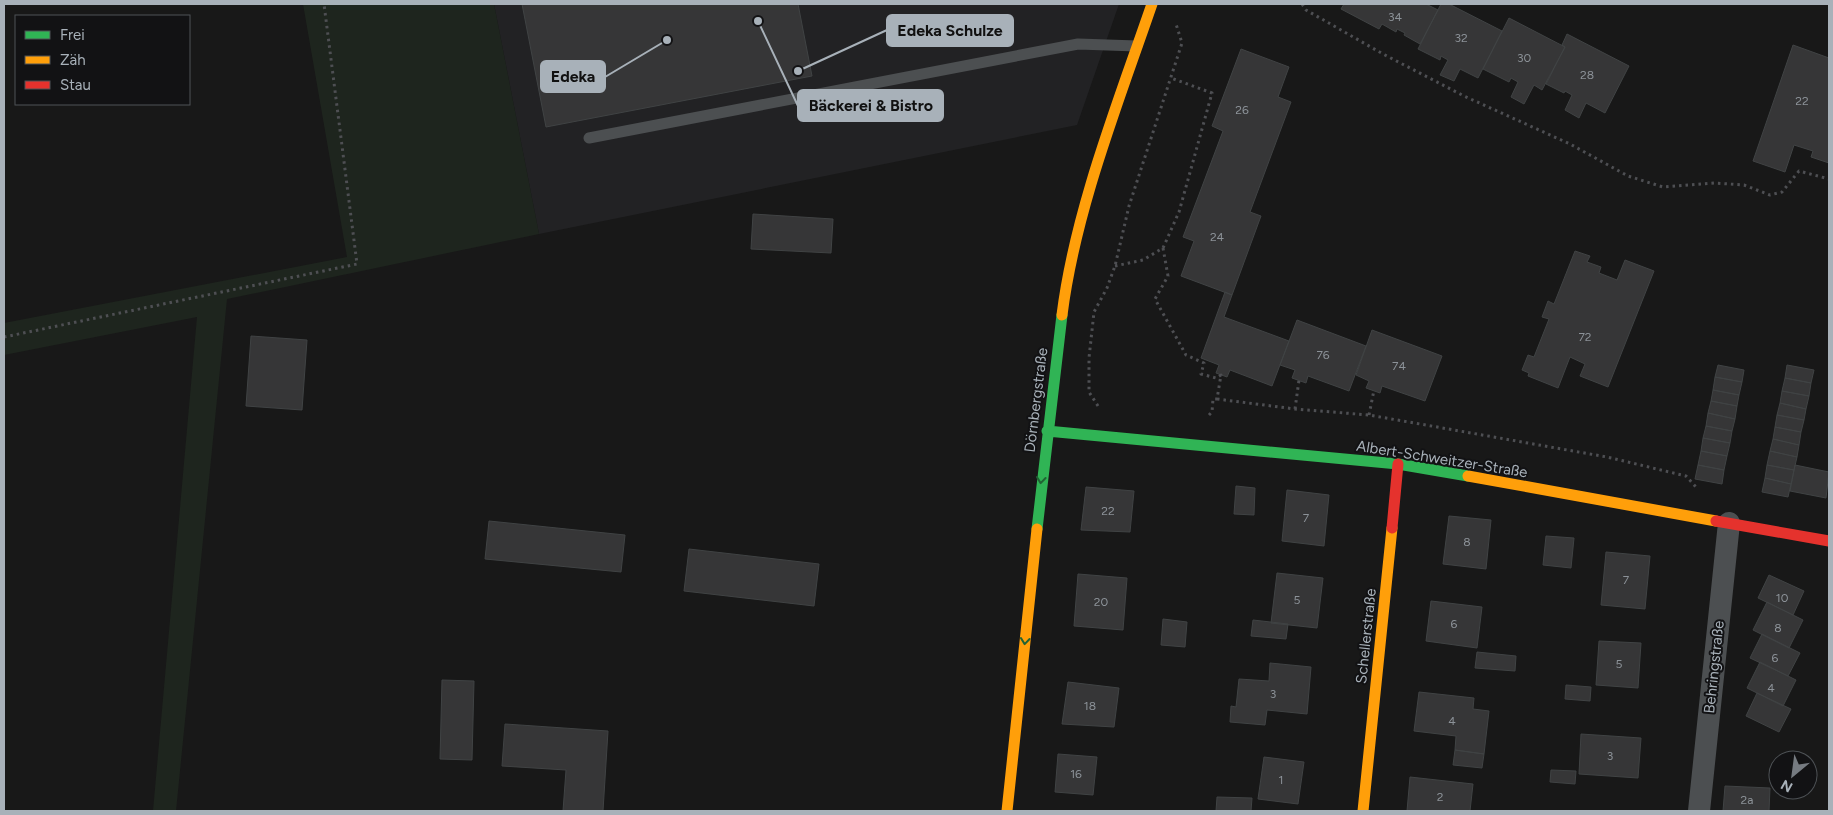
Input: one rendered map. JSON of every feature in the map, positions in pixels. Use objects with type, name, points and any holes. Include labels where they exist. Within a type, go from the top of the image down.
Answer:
[{"type":"street","name":"Dörnbergstraße","points":[[1007,811],[1046,431],[1064,296],[1082,217],[1104,139],[1152,4]]},
{"type":"street","name":"Albert-Schweitzer-Straße","points":[[1046,431],[1398,464],[1829,541]]},
{"type":"street","name":"Schellerstraße","points":[[1363,811],[1398,464]]},
{"type":"street","name":"Behringstraße","points":[[1699,811],[1729,523]]},
{"type":"lane","points":[[589,138],[1078,44],[1137,46]]},
{"type":"path","points":[[4,336],[357,264],[324,4]]},
{"type":"path","points":[[1302,4],[1306,10],[1383,54],[1464,96],[1570,144],[1628,176],[1663,187],[1714,182],[1744,185],[1770,195],[1782,192],[1800,171],[1829,179]]},
{"type":"path","points":[[1306,4],[1306,10]]},
{"type":"path","points":[[1099,408],[1089,392],[1089,358],[1094,312],[1107,288],[1129,206],[1182,43],[1176,25],[1177,18]]},
{"type":"path","points":[[1171,78],[1212,93],[1178,212],[1163,248],[1168,276],[1155,299],[1186,355],[1204,363],[1201,374],[1216,378],[1221,375],[1217,399]]},
{"type":"path","points":[[1114,266],[1144,260],[1163,248]]},
{"type":"path","points":[[1295,409],[1299,380]]},
{"type":"path","points":[[1369,415],[1374,390]]},
{"type":"path","points":[[1203,421],[1212,412],[1212,399],[1295,409],[1369,415],[1607,457],[1686,476],[1700,492]]},
{"type":"shaded area","points":[[303,4],[494,4],[539,234],[227,299],[176,811],[153,811],[197,317],[4,355],[4,323],[347,257]]},
{"type":"shaded area","points":[[494,4],[1119,4],[1077,125],[539,234]]},
{"type":"building","points":[[522,4],[798,4],[812,76],[546,127]]},
{"type":"building","points":[[1344,4],[1426,4],[1438,10],[1420,44],[1397,29],[1396,32],[1382,24],[1379,29],[1341,9]]},
{"type":"building","points":[[1441,4],[1449,4],[1502,31],[1478,78],[1460,69],[1454,81],[1440,75],[1448,60],[1441,56],[1440,60],[1418,49]]},
{"type":"building","points":[[1509,18],[1565,47],[1542,90],[1534,85],[1524,104],[1511,97],[1518,82],[1511,78],[1509,82],[1483,69]]},
{"type":"building","points":[[1567,34],[1629,66],[1605,113],[1586,103],[1579,118],[1565,110],[1572,95],[1546,84],[1565,47],[1562,45]]},
{"type":"building","points":[[1793,45],[1829,58],[1829,163],[1811,157],[1813,151],[1794,145],[1785,172],[1753,161]]},
{"type":"building","points":[[1241,49],[1289,67],[1278,97],[1291,102],[1250,212],[1261,216],[1232,295],[1181,276],[1194,241],[1183,237],[1223,131],[1212,126]]},
{"type":"building","points":[[753,214],[833,219],[831,253],[751,249]]},
{"type":"building","points":[[1575,251],[1590,256],[1587,262],[1601,267],[1599,273],[1617,280],[1625,260],[1654,271],[1608,387],[1580,376],[1585,364],[1570,357],[1558,388],[1528,376],[1529,373],[1522,370],[1528,355],[1534,357],[1549,319],[1542,317],[1548,301],[1554,304]]},
{"type":"building","points":[[1225,292],[1232,295],[1224,317],[1289,341],[1272,386],[1230,370],[1227,377],[1216,373],[1219,365],[1201,358]]},
{"type":"building","points":[[1297,320],[1366,346],[1349,391],[1308,376],[1306,383],[1292,378],[1295,370],[1280,365]]},
{"type":"building","points":[[1372,330],[1442,356],[1425,401],[1382,386],[1380,393],[1366,388],[1369,381],[1356,375]]},
{"type":"building","points":[[251,336],[307,340],[302,410],[246,406]]},
{"type":"building","points":[[1718,365],[1744,370],[1742,382],[1715,377]]},
{"type":"building","points":[[1787,365],[1814,370],[1811,383],[1785,378]]},
{"type":"building","points":[[1715,377],[1742,382],[1739,395],[1713,390]]},
{"type":"building","points":[[1785,378],[1811,383],[1809,396],[1782,391]]},
{"type":"building","points":[[1713,390],[1739,395],[1737,406],[1711,401]]},
{"type":"building","points":[[1782,391],[1809,396],[1806,409],[1780,403]]},
{"type":"building","points":[[1711,401],[1737,406],[1735,419],[1708,413]]},
{"type":"building","points":[[1780,403],[1806,409],[1804,420],[1777,415]]},
{"type":"building","points":[[1708,413],[1735,419],[1732,431],[1706,426]]},
{"type":"building","points":[[1777,415],[1804,420],[1801,432],[1775,427]]},
{"type":"building","points":[[1706,426],[1732,431],[1730,443],[1703,438]]},
{"type":"building","points":[[1775,427],[1801,432],[1799,445],[1773,439]]},
{"type":"building","points":[[1703,438],[1730,443],[1727,456],[1701,451]]},
{"type":"building","points":[[1773,439],[1799,445],[1797,457],[1770,451]]},
{"type":"building","points":[[1701,451],[1727,456],[1724,470],[1698,465]]},
{"type":"building","points":[[1770,451],[1797,457],[1794,470],[1767,465]]},
{"type":"building","points":[[1698,465],[1724,470],[1722,484],[1695,479]]},
{"type":"building","points":[[1767,465],[1794,470],[1791,484],[1765,478]]},
{"type":"building","points":[[1795,465],[1829,472],[1826,498],[1790,491]]},
{"type":"building","points":[[1765,478],[1791,484],[1788,497],[1762,492]]},
{"type":"building","points":[[1236,486],[1255,488],[1254,515],[1234,514]]},
{"type":"building","points":[[1086,487],[1134,491],[1130,532],[1081,530]]},
{"type":"building","points":[[1287,490],[1329,495],[1324,546],[1282,541]]},
{"type":"building","points":[[1449,516],[1491,520],[1486,569],[1443,564]]},
{"type":"building","points":[[489,521],[625,535],[621,572],[485,559]]},
{"type":"building","points":[[1546,536],[1574,538],[1571,568],[1543,565]]},
{"type":"building","points":[[689,549],[819,564],[814,606],[684,591]]},
{"type":"building","points":[[1606,552],[1650,556],[1645,609],[1601,605]]},
{"type":"building","points":[[1277,573],[1323,578],[1317,628],[1271,623]]},
{"type":"building","points":[[1078,574],[1127,578],[1123,630],[1074,626]]},
{"type":"building","points":[[1769,575],[1804,591],[1793,615],[1758,598]]},
{"type":"building","points":[[1431,601],[1482,607],[1477,648],[1426,641]]},
{"type":"building","points":[[1767,602],[1803,620],[1789,648],[1753,630]]},
{"type":"building","points":[[1163,619],[1187,622],[1185,647],[1161,645]]},
{"type":"building","points":[[1253,620],[1288,624],[1286,639],[1251,636]]},
{"type":"building","points":[[1762,634],[1800,653],[1788,676],[1750,658]]},
{"type":"building","points":[[1599,641],[1641,643],[1638,688],[1596,685]]},
{"type":"building","points":[[1477,652],[1516,656],[1515,671],[1475,668]]},
{"type":"building","points":[[1760,662],[1796,680],[1783,706],[1747,688]]},
{"type":"building","points":[[1270,663],[1311,667],[1307,714],[1267,710],[1265,725],[1230,722],[1231,706],[1236,707],[1239,679],[1269,681]]},
{"type":"building","points":[[442,680],[474,681],[472,760],[440,759]]},
{"type":"building","points":[[1068,682],[1119,688],[1114,727],[1062,724]]},
{"type":"building","points":[[1566,685],[1591,687],[1590,701],[1565,699]]},
{"type":"building","points":[[1419,692],[1474,698],[1473,709],[1489,711],[1484,754],[1455,750],[1456,736],[1414,731]]},
{"type":"building","points":[[1757,693],[1791,709],[1779,732],[1746,716]]},
{"type":"building","points":[[505,724],[608,731],[603,811],[563,811],[566,770],[502,766]]},
{"type":"building","points":[[1581,734],[1641,738],[1638,778],[1579,774]]},
{"type":"building","points":[[1455,750],[1484,754],[1482,768],[1453,765]]},
{"type":"building","points":[[1058,754],[1097,757],[1093,795],[1055,792]]},
{"type":"building","points":[[1264,757],[1304,762],[1298,804],[1258,799]]},
{"type":"building","points":[[1551,770],[1576,771],[1575,784],[1550,782]]},
{"type":"building","points":[[1410,777],[1473,784],[1470,811],[1407,811]]},
{"type":"building","points":[[1725,786],[1768,788],[1769,811],[1723,811]]},
{"type":"building","points":[[1217,797],[1252,798],[1251,811],[1216,811]]},
{"type":"traffic: fast","points":[[1037,529],[1062,315]]},
{"type":"traffic: fast","points":[[1047,431],[1398,464],[1468,476]]},
{"type":"traffic: slow","points":[[1062,315],[1068,276],[1087,197],[1112,118],[1152,4]]},
{"type":"traffic: slow","points":[[1468,476],[1716,521]]},
{"type":"traffic: slow","points":[[1363,811],[1392,528]]},
{"type":"traffic: slow","points":[[1007,811],[1037,529]]},
{"type":"traffic: jam","points":[[1392,528],[1398,464]]},
{"type":"traffic: jam","points":[[1716,521],[1829,541]]},
{"type":"place","name":"Bäckerei & Bistro","points":[[758,21]]},
{"type":"place","name":"Edeka","points":[[667,40]]},
{"type":"place","name":"Edeka Schulze","points":[[798,71]]}]
